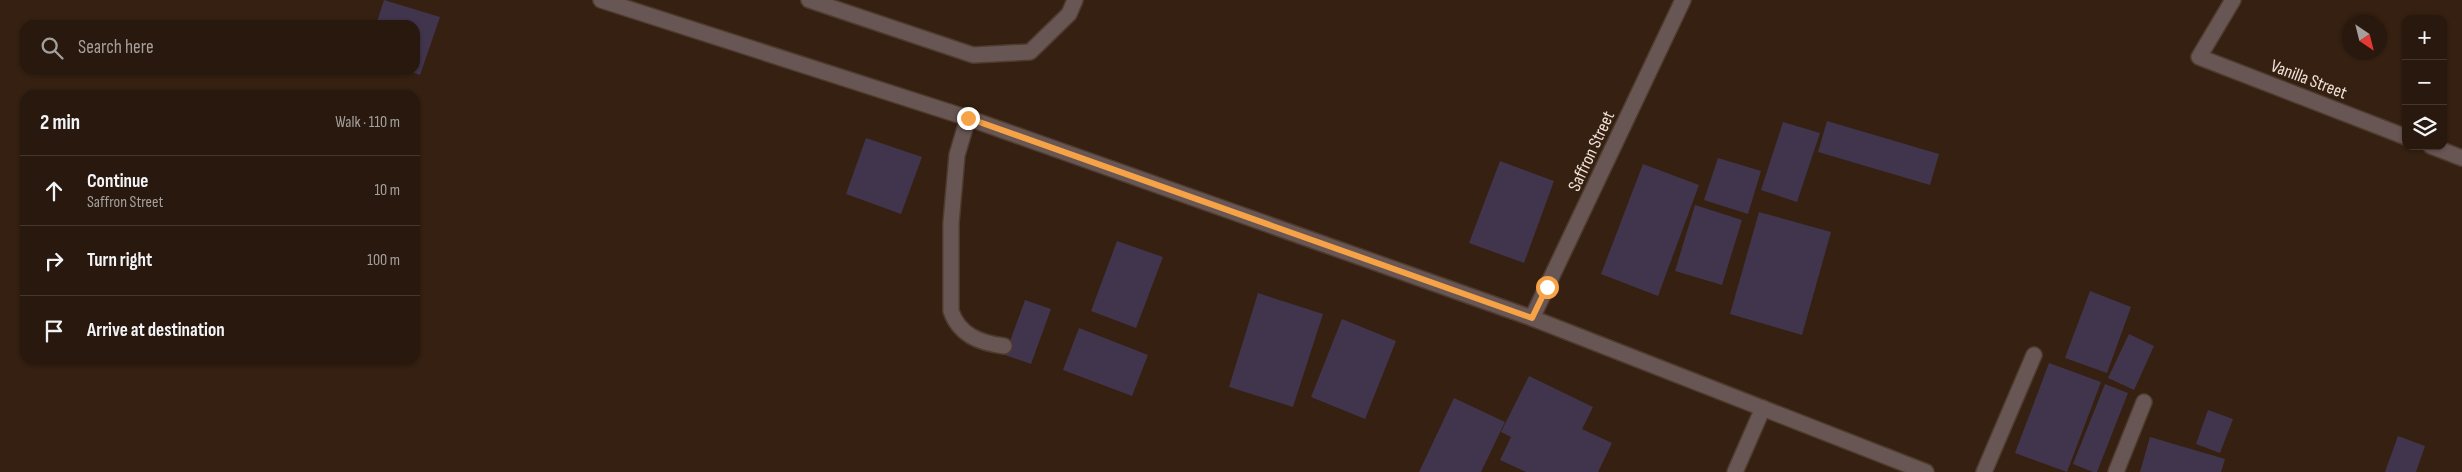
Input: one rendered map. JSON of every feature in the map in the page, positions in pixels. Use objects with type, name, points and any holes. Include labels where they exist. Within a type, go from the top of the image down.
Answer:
[{"type":"street","points":[[601,0],[968,118],[1532,318],[1926,472]]},
{"type":"street","points":[[809,0],[973,54],[1030,52],[1069,14],[1075,0]]},
{"type":"street","name":"Saffron Street","points":[[1532,318],[1684,0]]},
{"type":"street","name":"Vanilla Street","points":[[2233,0],[2200,57],[2402,134]]},
{"type":"street","points":[[968,118],[957,155],[951,224],[951,311],[955,324],[968,336],[1004,346]]},
{"type":"street","points":[[2441,150],[2462,158]]},
{"type":"street","points":[[1984,472],[2034,355]]},
{"type":"street","points":[[2116,472],[2144,402]]},
{"type":"street","points":[[1735,472],[1762,408]]},
{"type":"building","points":[[384,0],[440,17],[420,75],[420,20],[378,20]]},
{"type":"building","points":[[1827,121],[1939,154],[1930,185],[1818,152]]},
{"type":"building","points":[[1783,122],[1820,133],[1797,202],[1761,190]]},
{"type":"building","points":[[866,138],[922,157],[901,214],[846,194]]},
{"type":"building","points":[[1718,158],[1761,171],[1748,214],[1704,200]]},
{"type":"building","points":[[1500,161],[1554,181],[1524,263],[1469,243]]},
{"type":"building","points":[[1643,164],[1699,185],[1658,296],[1601,274]]},
{"type":"building","points":[[1695,205],[1742,220],[1722,285],[1675,271]]},
{"type":"building","points":[[1759,212],[1831,232],[1802,335],[1730,314]]},
{"type":"building","points":[[1117,241],[1163,257],[1136,328],[1091,311]]},
{"type":"building","points":[[2090,291],[2131,307],[2107,373],[2065,358]]},
{"type":"building","points":[[1258,293],[1323,314],[1293,407],[1229,387]]},
{"type":"building","points":[[1025,300],[1051,309],[1031,364],[1005,355]]},
{"type":"building","points":[[1342,319],[1396,341],[1365,419],[1311,397]]},
{"type":"building","points":[[1079,328],[1148,355],[1132,396],[1063,370]]},
{"type":"building","points":[[2129,334],[2154,346],[2134,390],[2108,378]]},
{"type":"building","points":[[2049,363],[2101,382],[2067,472],[2015,453]]},
{"type":"building","points":[[1529,376],[1593,407],[1582,429],[1612,443],[1598,472],[1526,472],[1500,460],[1511,437],[1501,432]]},
{"type":"building","points":[[2105,384],[2128,393],[2097,472],[2093,472],[2073,464]]},
{"type":"building","points":[[1454,398],[1505,422],[1481,472],[1419,472]]},
{"type":"building","points":[[2208,410],[2233,419],[2220,453],[2196,444]]},
{"type":"building","points":[[2398,436],[2425,446],[2416,472],[2385,472]]},
{"type":"building","points":[[2150,437],[2225,459],[2221,472],[2140,472]]},
{"type":"route","points":[[968,118],[1532,318],[1547,287]]}]
